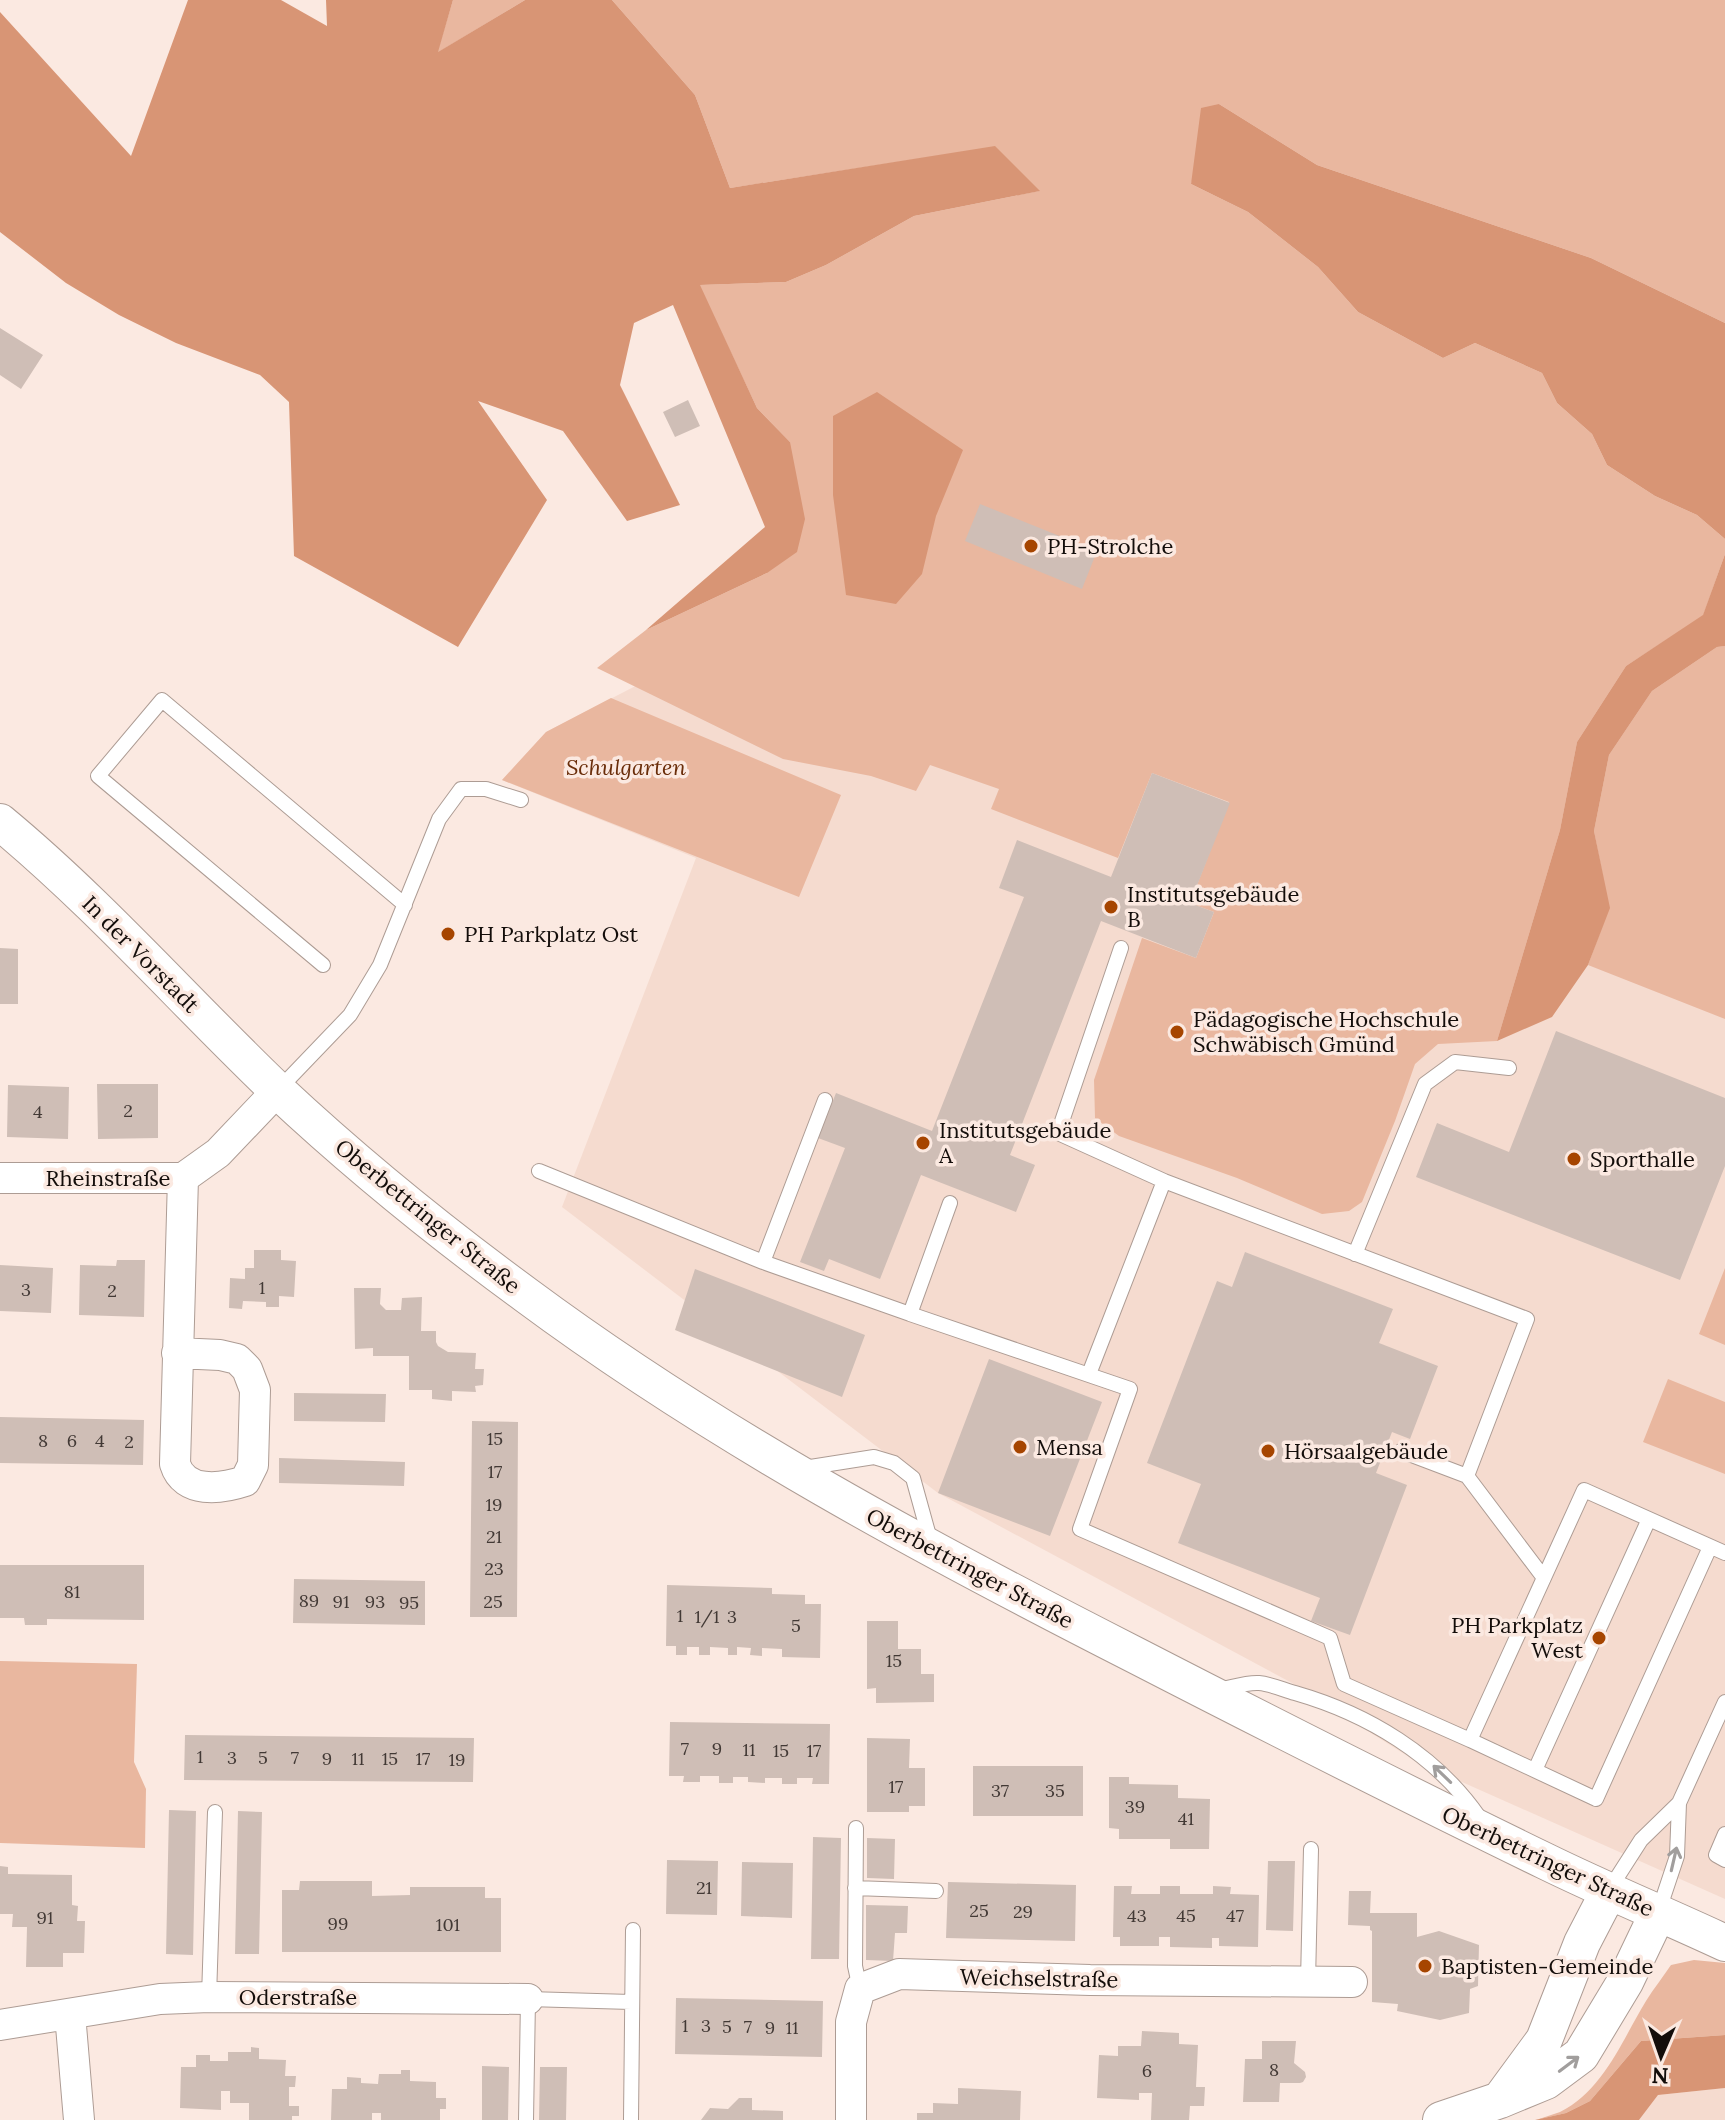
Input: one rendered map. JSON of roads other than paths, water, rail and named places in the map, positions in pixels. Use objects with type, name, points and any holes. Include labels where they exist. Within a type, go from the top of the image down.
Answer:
[{"type":"street","name":"In der Vorstadt","points":[[0,822],[81,893],[278,1090]]},
{"type":"street","name":"Rheinstraße","points":[[0,1178],[183,1178],[218,1153],[278,1090]]},
{"type":"street","name":"Oberbettringer Straße","points":[[278,1090],[401,1197],[525,1295],[698,1413],[792,1470],[932,1548],[1205,1691],[1491,1834],[1725,1943]]},
{"type":"street","points":[[177,1353],[220,1355],[237,1359],[247,1369],[255,1390],[253,1465],[245,1481],[228,1487],[191,1485],[177,1472],[175,1464],[177,1353],[183,1178]]},
{"type":"street","points":[[1500,2100],[1544,2040],[1582,1943],[1609,1891]]},
{"type":"street","points":[[1441,2120],[1546,2081],[1581,2055],[1633,1967],[1658,1913]]},
{"type":"street","name":"Weichselstraße","points":[[860,1989],[899,1974],[1090,1980],[1352,1982]]},
{"type":"street","points":[[851,2120],[851,2022],[860,1989]]},
{"type":"street","name":"Oderstraße","points":[[0,2025],[160,1999],[528,1999]]},
{"type":"street","points":[[70,2014],[79,2120]]},
{"type":"lane","points":[[323,965],[98,776],[162,700],[405,905]]},
{"type":"lane","points":[[278,1090],[350,1015],[380,965],[439,819],[461,789],[486,789],[521,800]]},
{"type":"lane","points":[[1121,948],[1058,1133],[1164,1181],[1527,1319],[1467,1476]]},
{"type":"lane","points":[[1355,1254],[1425,1084],[1455,1062],[1509,1068]]},
{"type":"lane","points":[[763,1262],[825,1100]]},
{"type":"lane","points":[[539,1171],[763,1262],[1130,1389],[1080,1529],[1330,1638],[1344,1684],[1596,1799],[1710,1547]]},
{"type":"lane","points":[[1089,1374],[1164,1181]]},
{"type":"lane","points":[[910,1314],[950,1203]]},
{"type":"lane","points":[[1401,1451],[1467,1476],[1544,1578]]},
{"type":"lane","points":[[792,1470],[874,1457],[894,1463],[913,1478],[932,1548]]},
{"type":"lane","points":[[1470,1740],[1584,1490],[1725,1553]]},
{"type":"lane","points":[[1535,1770],[1649,1519]]},
{"type":"lane","points":[[1609,1891],[1641,1840],[1679,1803],[1725,1702]]},
{"type":"lane","points":[[1658,1913],[1677,1856],[1679,1803]]},
{"type":"lane","points":[[209,1997],[215,1812]]},
{"type":"lane","points":[[856,1828],[855,1966],[860,1989]]},
{"type":"lane","points":[[1725,1834],[1716,1855],[1725,1860]]},
{"type":"lane","points":[[1308,1981],[1311,1849]]},
{"type":"lane","points":[[855,1888],[936,1891]]},
{"type":"lane","points":[[631,2120],[633,1930]]},
{"type":"lane","points":[[526,2120],[528,1999],[631,2002]]},
{"type":"place","name":"PH-Strolche","points":[[1031,546]]},
{"type":"place","name":"Institutsgebäude B","points":[[1111,907]]},
{"type":"place","name":"PH Parkplatz Ost","points":[[448,934]]},
{"type":"place","name":"Pädagogische Hochschule Schwäbisch Gmünd","points":[[1177,1032]]},
{"type":"place","name":"Institutsgebäude A","points":[[923,1143]]},
{"type":"place","name":"Sporthalle","points":[[1574,1159]]},
{"type":"place","name":"Mensa","points":[[1020,1447]]},
{"type":"place","name":"Hörsaalgebäude","points":[[1268,1451]]},
{"type":"place","name":"PH Parkplatz West","points":[[1599,1638]]},
{"type":"place","name":"Baptisten-Gemeinde","points":[[1425,1966]]},
{"type":"park label","name":"Schulgarten","points":[[626,767]]}]
